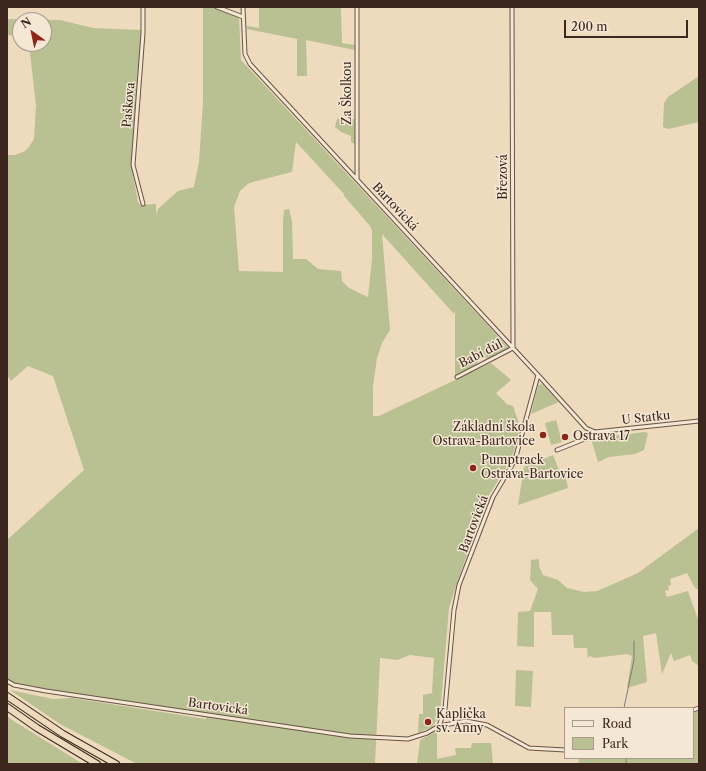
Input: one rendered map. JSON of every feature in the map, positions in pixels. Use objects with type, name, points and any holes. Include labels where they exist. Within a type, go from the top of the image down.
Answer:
[{"type":"highway","points":[[7,696],[63,734],[116,764]]},
{"type":"highway","points":[[7,707],[36,728],[97,764]]},
{"type":"street","name":"Paškova","points":[[143,7],[143,34],[133,165],[143,204]]},
{"type":"street","points":[[217,7],[243,17]]},
{"type":"street","name":"Bartovická","points":[[7,681],[14,685],[46,691],[350,736],[408,739],[427,733],[439,726],[445,709],[454,610],[459,585],[493,497],[515,460],[538,375],[250,64],[245,54],[243,7]]},
{"type":"street","name":"Za Školkou","points":[[357,7],[357,178]]},
{"type":"street","name":"Březová","points":[[512,7],[514,348]]},
{"type":"street","name":"Babí důl","points":[[457,377],[514,348]]},
{"type":"street","points":[[538,375],[586,428],[595,432]]},
{"type":"street","name":"U Statku","points":[[557,450],[587,438],[595,432],[699,421]]},
{"type":"street","points":[[439,726],[466,721],[487,725],[529,748],[564,750]]},
{"type":"green space","points":[[203,7],[213,7],[239,17],[241,60],[509,348],[488,359],[482,357],[478,359],[477,365],[455,376],[455,310],[454,314],[382,234],[390,330],[382,343],[377,358],[373,386],[373,416],[379,416],[491,363],[511,380],[496,393],[507,404],[513,406],[519,423],[520,432],[511,460],[489,495],[449,608],[440,715],[432,727],[418,733],[419,714],[423,714],[423,695],[432,693],[434,658],[410,655],[397,660],[380,658],[375,764],[137,764],[60,724],[10,690],[53,699],[72,698],[206,719],[206,713],[69,695],[14,685],[7,681],[7,540],[84,470],[53,376],[28,366],[11,381],[7,375],[7,155],[15,155],[25,151],[34,139],[36,105],[30,52],[52,52],[52,20],[60,20],[93,28],[141,30],[131,164],[138,202],[140,205],[156,204],[156,214],[158,209],[178,191],[194,187],[199,162],[203,102]],"holes":[[[296,142],[344,194],[344,196],[372,230],[372,259],[368,297],[349,288],[342,281],[341,271],[318,269],[306,259],[293,259],[292,221],[289,209],[284,210],[283,220],[283,272],[239,271],[234,207],[240,191],[249,183],[292,172]]]},
{"type":"green space","points":[[259,7],[341,7],[342,43],[355,45],[355,50],[306,40],[307,76],[297,76],[297,39],[247,29],[247,26],[259,28]]},
{"type":"green space","points":[[7,19],[12,19],[12,35],[7,35]]},
{"type":"green space","points":[[699,76],[699,122],[668,129],[663,127],[664,103],[668,97]]},
{"type":"green space","points":[[337,119],[356,119],[355,144],[351,142],[351,136],[341,132],[335,127]]},
{"type":"green space","points":[[542,384],[559,402],[531,414],[538,385]]},
{"type":"green space","points":[[556,420],[562,442],[551,445],[545,423]]},
{"type":"green space","points":[[644,432],[648,433],[644,450],[635,454],[609,457],[598,462],[591,439]]},
{"type":"green space","points":[[553,455],[560,473],[565,473],[568,488],[518,505],[524,467]]},
{"type":"green space","points":[[699,528],[699,590],[695,588],[687,573],[670,579],[671,585],[668,586],[669,590],[665,591],[667,597],[688,591],[699,622],[699,666],[692,661],[690,655],[674,661],[671,653],[662,674],[656,633],[643,636],[647,682],[627,688],[632,656],[627,654],[594,658],[590,656],[588,658],[587,648],[574,648],[573,635],[552,635],[551,612],[534,612],[534,647],[517,646],[518,612],[530,611],[538,589],[530,580],[531,560],[539,559],[539,566],[543,575],[558,580],[567,588],[584,592],[597,591],[638,573]]},
{"type":"green space","points":[[516,670],[533,671],[531,707],[515,706]]},
{"type":"green space","points":[[699,710],[699,764],[578,764],[579,759],[694,759],[694,712]]},
{"type":"green space","points":[[7,716],[12,720],[83,764],[7,764]]},
{"type":"green space","points":[[437,731],[437,759],[456,755],[455,748],[471,748],[472,743],[491,743],[493,764],[417,764],[420,740]]},
{"type":"waterway","points":[[624,707],[634,660],[634,641]]},
{"type":"waterway","points":[[626,759],[626,764]]},
{"type":"place","name":"Základní škola Ostrava-Bartovice","points":[[543,435]]},
{"type":"place","name":"Ostrava 17","points":[[565,437]]},
{"type":"place","name":"Pumptrack Ostrava-Bartovice","points":[[473,468]]},
{"type":"place","name":"Kaplička sv. Anny","points":[[428,722]]}]
